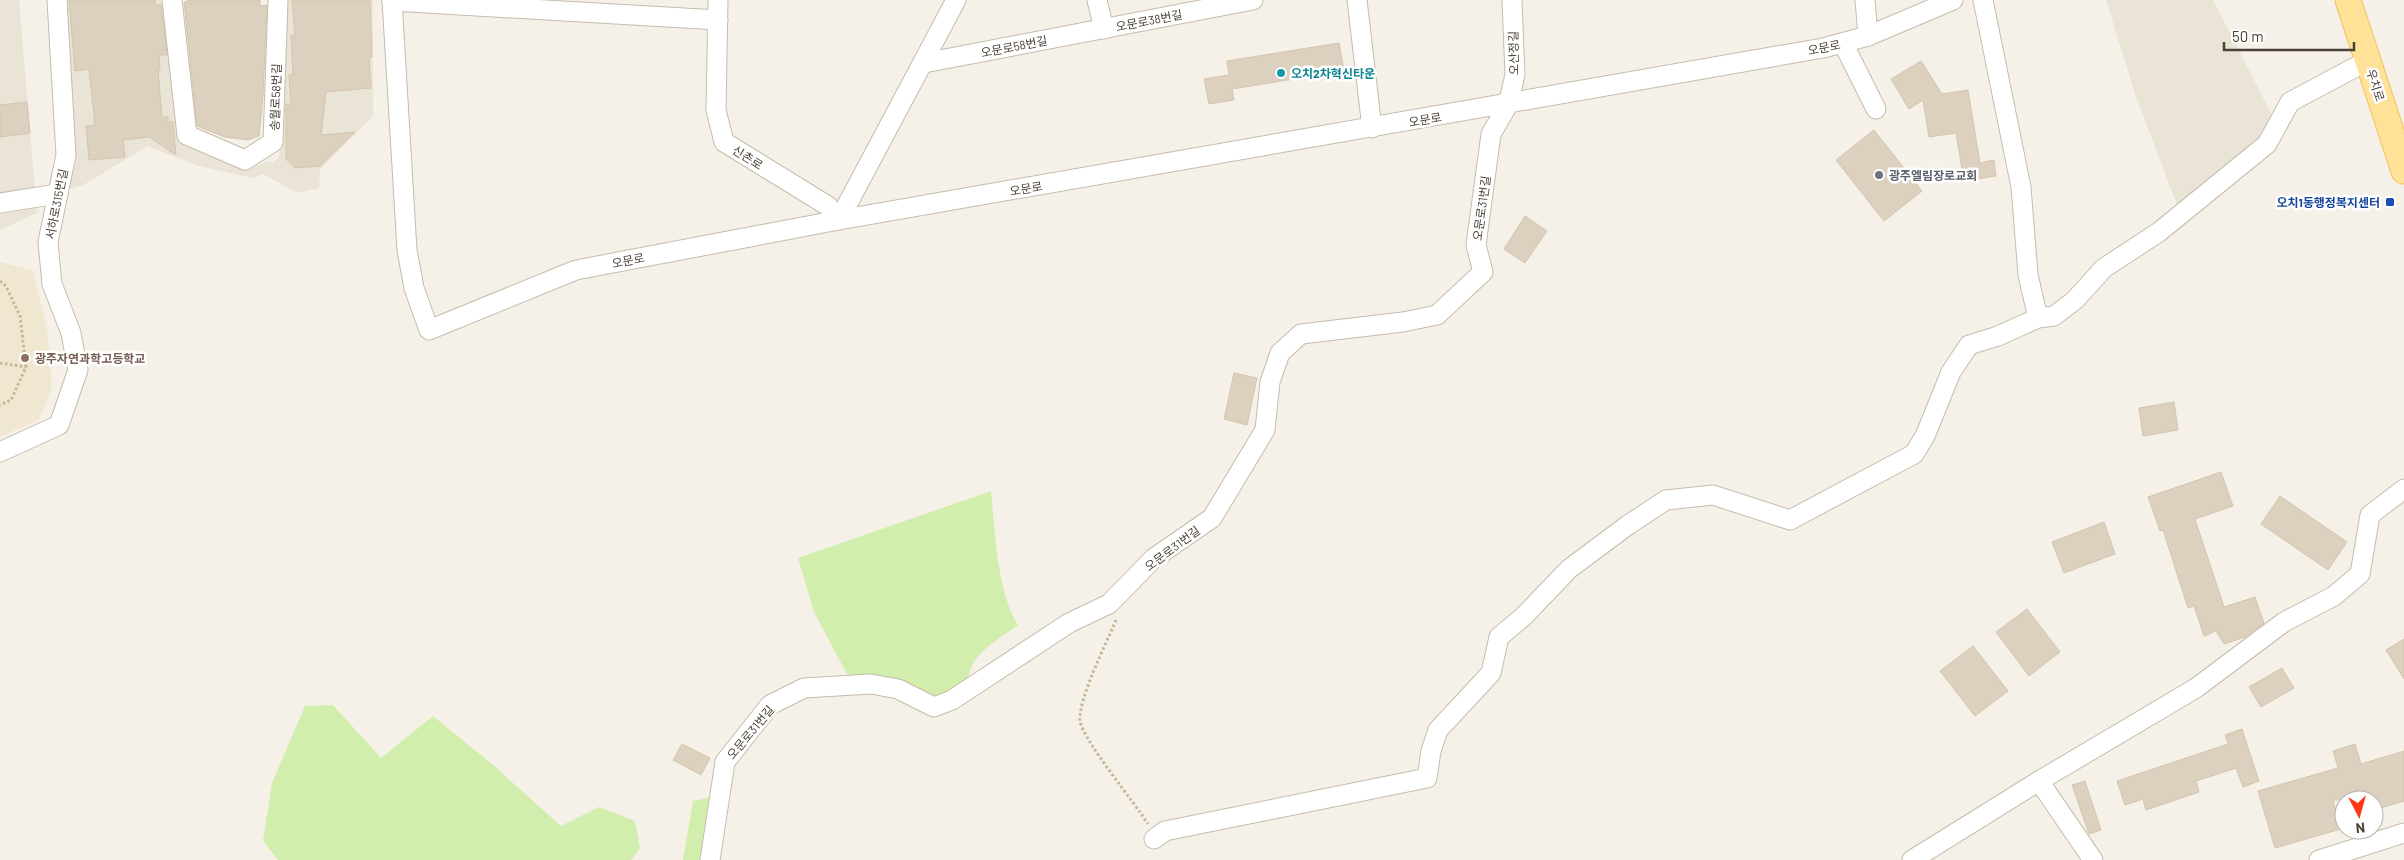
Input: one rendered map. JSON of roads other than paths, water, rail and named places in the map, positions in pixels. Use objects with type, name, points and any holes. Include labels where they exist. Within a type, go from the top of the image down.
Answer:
[{"type":"main road","name":"우치로","points":[[2348,0],[2404,171]]},
{"type":"street","name":"서하로315번길","points":[[0,452],[59,425],[78,370],[71,332],[52,284],[48,242],[66,155],[57,0]]},
{"type":"street","name":"송월로58번길","points":[[172,0],[187,135],[245,160],[273,142],[278,0]]},
{"type":"street","name":"신촌로","points":[[718,0],[716,110],[724,142],[828,206],[839,220]]},
{"type":"street","points":[[839,220],[956,0]]},
{"type":"street","points":[[1098,0],[1104,29]]},
{"type":"street","name":"오문로38번길","points":[[1104,29],[1253,0]]},
{"type":"street","points":[[1356,0],[1372,128]]},
{"type":"street","name":"오산정길","points":[[1508,104],[1515,75],[1512,0]]},
{"type":"street","points":[[1865,0],[1868,36]]},
{"type":"street","name":"오문로","points":[[392,1],[408,250],[414,288],[429,330],[576,270],[839,220],[1372,128],[1843,43],[1868,36],[1953,0]]},
{"type":"street","points":[[1983,0],[2021,187],[2028,275],[2038,318]]},
{"type":"street","points":[[392,1],[718,20]]},
{"type":"street","name":"오문로58번길","points":[[924,63],[1104,29]]},
{"type":"street","points":[[1843,43],[1876,108]]},
{"type":"street","points":[[1154,839],[1165,831],[1427,778],[1431,752],[1438,730],[1491,673],[1499,637],[1524,616],[1569,569],[1666,500],[1713,495],[1790,520],[1914,454],[1925,436],[1951,372],[1968,345],[1998,336],[2038,318],[2054,316],[2075,300],[2104,268],[2159,232],[2267,144],[2290,102],[2367,61]]},
{"type":"street","name":"오문로31번길","points":[[710,860],[726,762],[770,705],[804,688],[871,684],[898,689],[934,707],[952,700],[1069,623],[1109,604],[1154,558],[1212,518],[1264,430],[1270,382],[1280,353],[1301,334],[1403,322],[1437,315],[1454,300],[1483,272],[1476,245],[1491,134],[1508,104]]},
{"type":"street","points":[[0,203],[57,194]]},
{"type":"street","points":[[1912,860],[2039,781],[2196,688],[2284,622],[2334,596],[2360,574],[2370,515],[2404,488]]},
{"type":"street","points":[[2039,781],[2093,860]]},
{"type":"street","points":[[2326,859],[2404,833]]},
{"type":"place","name":"오치2차혁신타운","points":[[1281,73]]},
{"type":"place","name":"광주엘림장로교회","points":[[1879,175]]},
{"type":"place","name":"오치1동행정복지센터","points":[[2390,202]]},
{"type":"place","name":"광주자연과학고등학교","points":[[25,358]]}]
